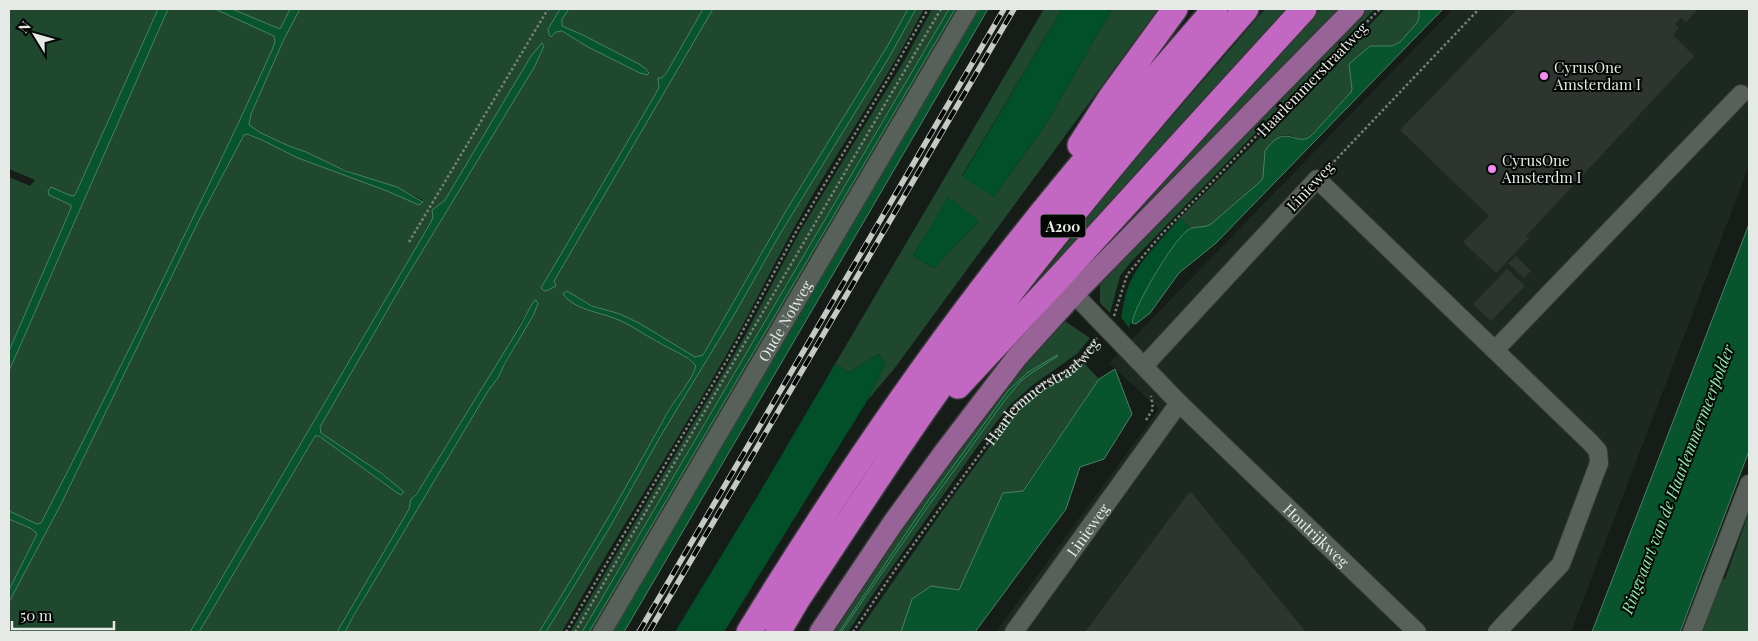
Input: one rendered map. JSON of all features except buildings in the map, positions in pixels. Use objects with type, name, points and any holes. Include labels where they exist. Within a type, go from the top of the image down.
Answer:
[{"type":"highway","name":"A200","points":[[1034,222],[1083,139],[1175,9]]},
{"type":"highway","name":"A200","points":[[749,632],[790,566],[902,399],[981,290],[1093,149],[1215,9]]},
{"type":"highway","name":"A200","points":[[778,632],[797,600],[925,407],[987,323],[1147,123],[1246,9]]},
{"type":"highway","name":"A200","points":[[894,453],[1068,269],[1304,9]]},
{"type":"main road","name":"Haarlemmerstraatweg","points":[[820,632],[893,523],[1017,357],[1074,294],[1360,16]]},
{"type":"street","name":"Oude Notweg","points":[[602,632],[968,9]]},
{"type":"street","points":[[1495,350],[1741,94]]},
{"type":"street","points":[[1317,179],[1598,451],[1599,464],[1561,564],[1497,632]]},
{"type":"street","name":"Linieweg","points":[[1144,366],[1317,179]]},
{"type":"street","points":[[1074,294],[1179,403]]},
{"type":"street","name":"Linieweg","points":[[1014,632],[1179,403]]},
{"type":"street","name":"Houtrijkweg","points":[[1179,403],[1417,632]]},
{"type":"street","points":[[1692,632],[1749,484]]},
{"type":"path","points":[[409,242],[548,9]]},
{"type":"path","points":[[566,632],[727,360],[797,230],[928,9]]},
{"type":"path","points":[[574,632],[941,9]]},
{"type":"path","name":"Haarlemmerstraatweg","points":[[1360,16],[1380,9]]},
{"type":"path","name":"Linieweg","points":[[1317,179],[1478,9]]},
{"type":"path","name":"Haarlemmerstraatweg","points":[[853,632],[897,567],[1015,406],[1041,385],[1067,370],[1082,358],[1116,313],[1119,295],[1127,275],[1161,235],[1319,72]]},
{"type":"path","points":[[1146,421],[1153,409],[1151,395]]},
{"type":"shaded area","points":[[9,9],[158,9],[76,194],[74,196],[49,195],[71,205],[71,208],[9,351],[9,177],[30,186],[35,180],[9,169]]},
{"type":"shaded area","points":[[168,9],[215,9],[271,34],[274,36],[275,43],[240,123],[61,488],[41,524],[37,524],[9,511],[9,371]]},
{"type":"shaded area","points":[[232,9],[290,9],[280,29]]},
{"type":"shaded area","points":[[300,9],[560,9],[548,29],[550,36],[562,31],[588,47],[640,73],[649,71],[583,35],[562,26],[562,18],[569,9],[703,9],[667,72],[658,80],[659,87],[650,104],[541,288],[556,286],[554,281],[713,9],[908,9],[888,45],[787,209],[703,355],[696,357],[691,355],[639,323],[620,314],[593,306],[567,291],[580,306],[593,312],[613,317],[634,327],[659,343],[674,349],[697,366],[666,414],[604,524],[539,632],[345,632],[394,546],[515,348],[538,301],[535,300],[421,487],[410,501],[409,509],[337,632],[199,632],[315,436],[319,436],[396,492],[403,491],[381,473],[326,437],[321,433],[320,427],[406,278],[535,66],[544,46],[531,56],[445,200],[432,210],[433,217],[431,222],[190,632],[9,632],[9,602],[61,504],[200,218],[244,135],[247,134],[262,140],[298,158],[419,205],[423,200],[397,187],[358,175],[289,146],[261,133],[249,125],[251,114],[284,39]]},
{"type":"shaded area","points":[[916,9],[924,9],[896,60],[804,210],[704,393],[601,563],[562,632],[546,632],[610,527],[660,437],[734,315],[780,234],[888,59]]},
{"type":"shaded area","points":[[932,9],[949,9],[582,632],[570,632],[743,339],[800,231],[904,61]]},
{"type":"shaded area","points":[[955,9],[963,9],[597,632],[589,632]]},
{"type":"shaded area","points":[[1044,9],[1062,9],[962,176],[994,197],[1046,124],[1112,9],[1158,9],[894,369],[867,401],[885,364],[879,354],[849,372],[835,364]],"holes":[[[948,198],[979,221],[934,268],[913,256]]]},
{"type":"shaded area","points":[[1062,9],[1112,9],[1046,124],[994,197],[962,177]]},
{"type":"shaded area","points":[[1265,9],[1290,9],[1013,312],[1118,179]]},
{"type":"shaded area","points":[[1320,9],[1342,9],[1040,318]]},
{"type":"shaded area","points":[[1365,9],[1375,9],[1131,262],[1120,276],[1110,313],[1100,303],[1100,284],[1114,266]]},
{"type":"shaded area","points":[[1385,9],[1419,9],[1419,18],[1400,42],[1392,46],[1371,46],[1349,65],[1351,92],[1311,136],[1305,139],[1289,135],[1279,137],[1266,152],[1261,181],[1211,224],[1203,228],[1190,228],[1180,218]]},
{"type":"shaded area","points":[[1453,9],[1749,9],[1749,166],[1571,632],[996,632],[1159,409],[1109,363]]},
{"type":"shaded area","points":[[948,197],[979,221],[934,268],[913,256]]},
{"type":"shaded area","points":[[1180,218],[1190,228],[1181,236],[1163,260],[1139,304],[1129,328],[1121,317],[1131,280],[1150,252]]},
{"type":"shaded area","points":[[1063,320],[1090,338],[1078,353],[1033,385],[1010,405],[978,446],[848,632],[829,632],[874,565],[997,395]]},
{"type":"shaded area","points":[[879,354],[885,364],[867,401],[724,632],[675,632],[835,364],[849,372]]},
{"type":"shaded area","points":[[1084,363],[1099,379],[1022,491],[1003,494],[959,590],[931,586],[912,599],[901,632],[858,632],[943,510],[1007,423],[1027,401]]},
{"type":"shaded area","points":[[1749,512],[1749,632],[1700,632],[1720,580],[1725,579]]},
{"type":"shaded area","points":[[9,519],[32,529],[37,534],[9,590]]},
{"type":"water","points":[[158,9],[168,9],[9,371],[9,351],[71,208],[71,205],[49,195],[48,191],[51,187],[69,195],[74,196],[76,193]]},
{"type":"water","points":[[215,9],[232,9],[280,29],[290,9],[300,9],[284,39],[251,114],[249,125],[261,133],[346,171],[397,187],[423,202],[419,205],[298,158],[247,134],[244,135],[200,218],[61,504],[9,602],[9,590],[37,534],[32,529],[9,519],[9,511],[37,524],[41,523],[140,327],[240,120],[275,42],[274,36]]},
{"type":"water","points":[[560,9],[569,9],[562,19],[562,26],[639,64],[649,73],[647,75],[640,73],[588,47],[562,31],[556,32],[551,37],[548,29]]},
{"type":"water","points":[[703,9],[713,9],[554,281],[556,286],[546,291],[543,290],[541,288],[655,95],[659,87],[658,78],[662,78],[667,72]]},
{"type":"water","points":[[908,9],[916,9],[888,59],[780,234],[734,315],[660,437],[610,527],[546,632],[539,632],[604,525],[696,366],[684,356],[631,326],[614,318],[579,307],[563,294],[567,291],[592,306],[620,314],[639,323],[695,357],[703,355],[787,209],[888,45]]},
{"type":"water","points":[[949,9],[955,9],[589,632],[582,632]]},
{"type":"water","points":[[979,9],[988,9],[624,632],[613,632]]},
{"type":"water","points":[[1419,9],[1443,9],[1216,243],[1179,273],[1150,313],[1136,324],[1132,323],[1134,314],[1147,288],[1182,236],[1188,230],[1211,224],[1261,181],[1265,151],[1272,142],[1284,136],[1306,139],[1311,136],[1351,92],[1349,64],[1370,46],[1392,46],[1400,42],[1416,24],[1419,18]]},
{"type":"water","points":[[542,43],[544,46],[535,66],[406,278],[320,427],[321,433],[381,473],[403,493],[401,495],[396,492],[319,436],[315,436],[199,632],[190,632],[431,222],[433,217],[432,210],[445,200],[531,56]]},
{"type":"water","name":"Ringvaart van de Haarlemmermeerpolder","points":[[1749,224],[1749,451],[1680,632],[1592,632]]},
{"type":"water","points":[[536,300],[538,303],[534,314],[498,378],[488,391],[345,632],[337,632],[409,509],[411,499],[416,495]]},
{"type":"water","points":[[1057,355],[1021,381],[1005,400],[841,632],[839,632],[928,501],[1008,391],[1027,373]]},
{"type":"water","points":[[1115,369],[1132,414],[1104,459],[1080,467],[1066,509],[975,632],[901,632],[912,599],[931,586],[959,590],[1003,493],[1023,491],[1099,379]]},
{"type":"railway","points":[[639,632],[1004,9]]},
{"type":"railway","points":[[649,632],[1014,9]]},
{"type":"place","name":"CyrusOne Amsterdam I","points":[[1544,76]]},
{"type":"place","name":"CyrusOne Amsterdm I","points":[[1492,169]]}]
